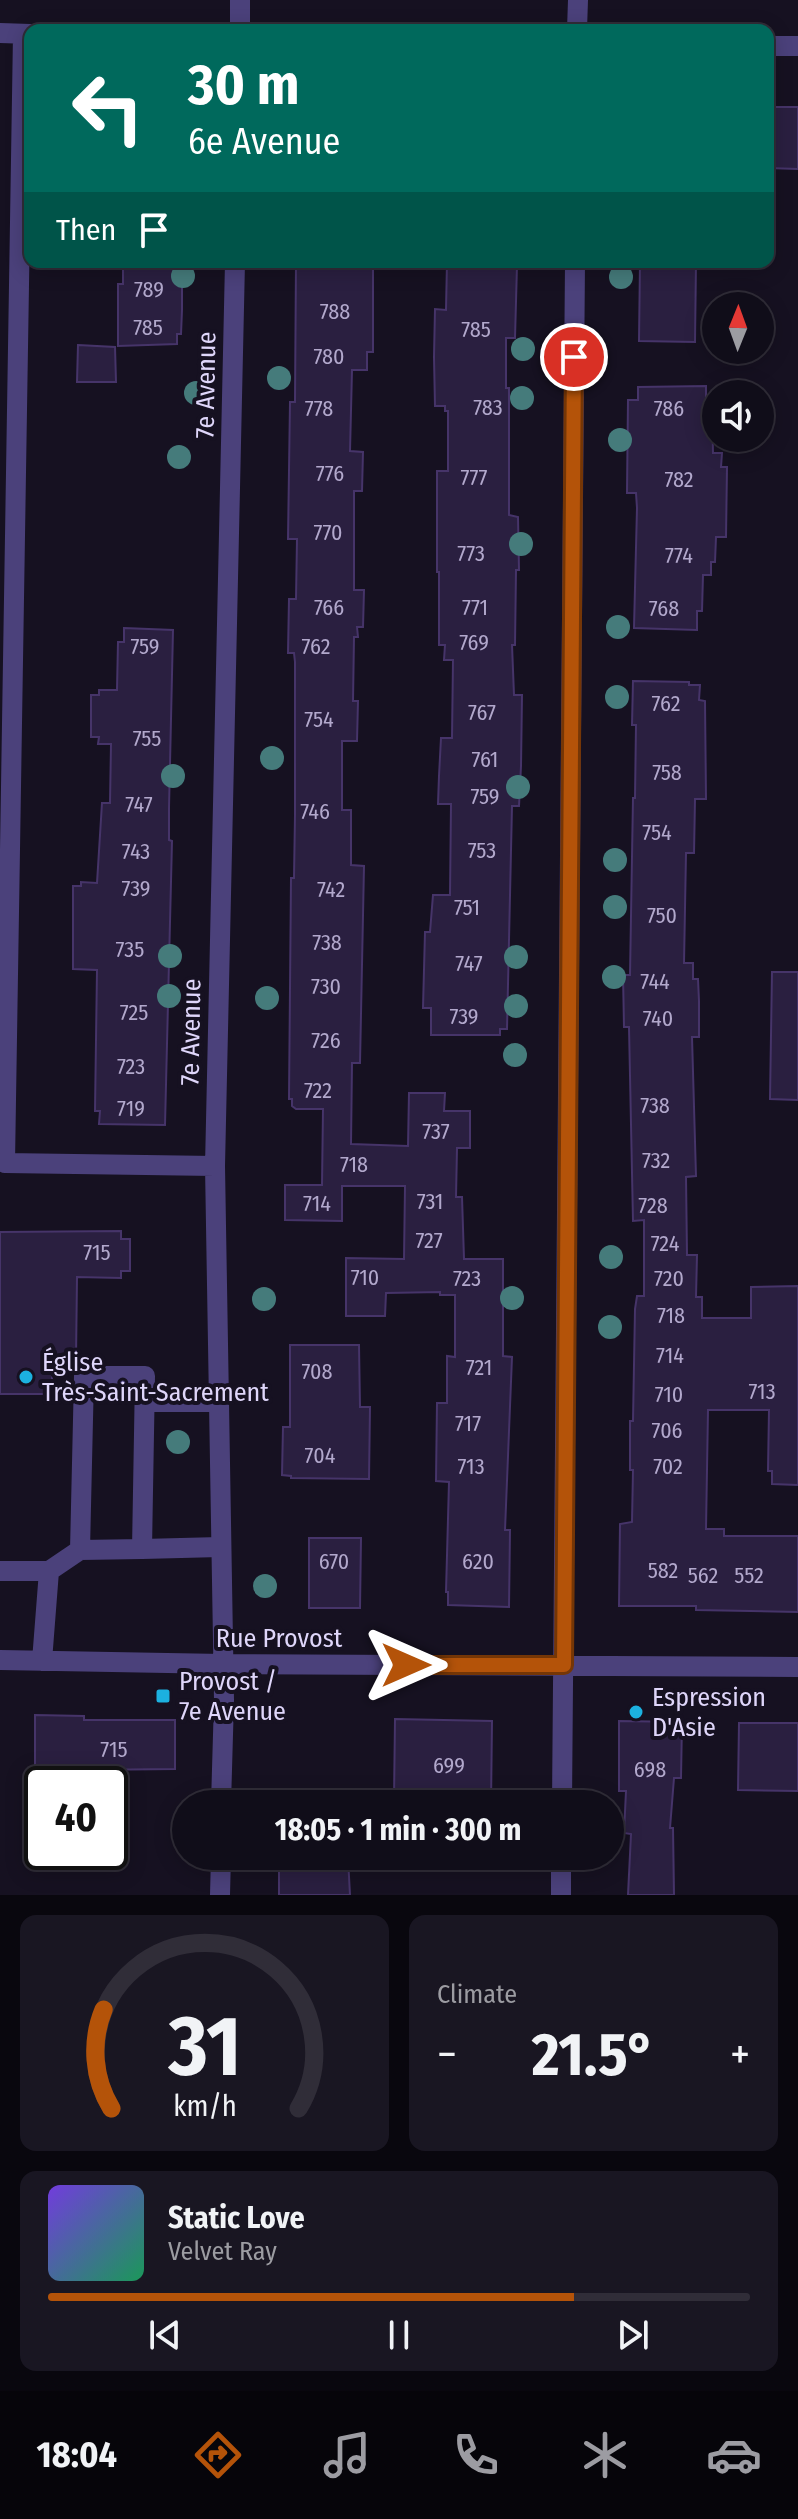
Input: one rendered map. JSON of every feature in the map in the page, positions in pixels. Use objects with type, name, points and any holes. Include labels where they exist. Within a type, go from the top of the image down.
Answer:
[{"type":"street","points":[[240,0],[240,24]]},
{"type":"street","points":[[577,24],[578,0]]},
{"type":"street","points":[[0,33],[24,34]]},
{"type":"street","points":[[774,46],[798,46]]},
{"type":"street","points":[[24,188],[5,1163],[215,1166]]},
{"type":"street","name":"7e Avenue","points":[[221,1790],[223,1664],[215,1166],[235,268]]},
{"type":"street","points":[[562,1790],[575,268]]},
{"type":"street","points":[[80,1550],[84,1376],[145,1376],[142,1549]]},
{"type":"street","points":[[145,1402],[218,1402]]},
{"type":"street","points":[[0,1571],[49,1571],[80,1550],[220,1547]]},
{"type":"street","points":[[42,1661],[49,1571]]},
{"type":"street","name":"Rue Provost","points":[[0,1660],[798,1667]]},
{"type":"street","points":[[220,1895],[221,1870]]},
{"type":"street","points":[[561,1870],[561,1895]]},
{"type":"building","points":[[774,107],[798,107],[798,169],[774,168]]},
{"type":"building","points":[[123,268],[177,268],[177,284],[182,284],[182,310],[181,334],[177,334],[177,344],[118,346],[118,284],[123,284]]},
{"type":"building","points":[[296,268],[373,269],[373,352],[367,352],[367,370],[352,370],[350,451],[363,452],[362,491],[354,491],[354,590],[364,590],[363,627],[357,627],[358,637],[354,637],[353,701],[358,701],[357,741],[342,741],[342,810],[351,810],[351,865],[364,866],[360,1063],[352,1063],[351,1144],[408,1146],[409,1093],[445,1093],[444,1111],[470,1111],[470,1148],[457,1148],[456,1197],[462,1197],[464,1259],[503,1259],[503,1356],[512,1357],[505,1530],[510,1530],[509,1607],[448,1605],[449,1482],[436,1481],[437,1403],[447,1403],[447,1356],[455,1357],[455,1295],[440,1295],[440,1292],[386,1293],[385,1316],[346,1316],[346,1258],[404,1259],[405,1186],[342,1186],[342,1221],[285,1220],[285,1185],[322,1185],[323,1109],[296,1109],[292,1106],[292,1099],[289,1099],[295,662],[294,653],[288,653],[289,599],[296,599],[297,539],[288,539],[290,402],[295,402]]},
{"type":"building","points":[[447,268],[517,268],[515,338],[506,338],[506,388],[509,388],[509,515],[518,517],[519,570],[516,570],[515,645],[512,645],[514,695],[522,695],[521,766],[519,806],[512,806],[507,1029],[500,1029],[500,1035],[431,1035],[431,1008],[423,1008],[425,932],[430,932],[433,895],[450,895],[451,804],[438,804],[441,738],[452,738],[453,660],[444,660],[445,645],[439,645],[437,572],[437,471],[448,471],[448,411],[445,411],[445,406],[435,406],[434,357],[435,309],[446,310]]},
{"type":"building","points":[[640,268],[696,268],[695,342],[639,341]]},
{"type":"building","points":[[78,345],[115,347],[116,382],[77,382]]},
{"type":"building","points":[[702,386],[702,452],[722,453],[721,467],[727,467],[726,537],[716,537],[711,575],[703,575],[702,611],[697,611],[697,630],[634,628],[637,508],[636,493],[627,493],[628,400],[638,400],[638,387]]},
{"type":"building","points":[[124,628],[173,630],[169,808],[169,840],[172,841],[165,1125],[99,1124],[100,1111],[95,1111],[97,970],[73,969],[73,886],[81,886],[81,882],[97,883],[102,803],[110,803],[111,744],[98,744],[99,737],[91,737],[91,695],[99,695],[99,690],[117,690],[118,642],[124,642]]},
{"type":"building","points":[[633,681],[700,685],[699,700],[705,701],[706,799],[695,799],[694,853],[686,853],[684,963],[693,963],[693,979],[698,979],[699,1001],[699,1037],[692,1037],[696,1176],[686,1177],[687,1255],[697,1255],[696,1297],[702,1297],[702,1318],[751,1318],[751,1287],[798,1286],[798,1485],[772,1484],[772,1471],[768,1471],[769,1410],[708,1410],[706,1529],[724,1529],[724,1536],[798,1536],[798,1612],[696,1610],[696,1606],[619,1606],[620,1524],[632,1522],[630,1421],[633,1421],[635,1309],[637,1296],[644,1296],[644,1220],[633,1221],[629,1027],[624,1027],[623,975],[630,975],[636,725],[632,725]]},
{"type":"building","points":[[772,972],[798,972],[798,1100],[770,1099]]},
{"type":"building","name":"Église Très-Saint-Sacrement","points":[[121,1231],[121,1239],[130,1239],[130,1271],[121,1271],[121,1278],[77,1277],[76,1359],[52,1358],[52,1394],[0,1394],[0,1232]]},
{"type":"building","points":[[290,1345],[359,1345],[360,1407],[370,1407],[369,1479],[291,1478],[282,1475],[283,1427],[290,1427]]},
{"type":"building","points":[[309,1538],[361,1538],[360,1608],[309,1608]]},
{"type":"building","points":[[35,1715],[84,1716],[84,1720],[175,1720],[175,1769],[35,1766]]},
{"type":"building","points":[[395,1719],[492,1721],[491,1790],[394,1790]]},
{"type":"building","points":[[619,1721],[682,1722],[681,1778],[674,1778],[670,1828],[673,1828],[674,1895],[628,1895],[631,1834],[624,1833],[626,1791],[619,1790]]},
{"type":"building","points":[[739,1723],[798,1723],[798,1791],[738,1790]]},
{"type":"building","points":[[279,1870],[349,1870],[350,1895],[279,1895]]},
{"type":"place","name":"Église Très-Saint-Sacrement","points":[[26,1377]]},
{"type":"place","name":"Provost / 7e Avenue","points":[[163,1696]]},
{"type":"place","name":"Espression D'Asie","points":[[636,1712]]},
{"type":"route","points":[[406,1665],[564,1665],[574,357]]}]
